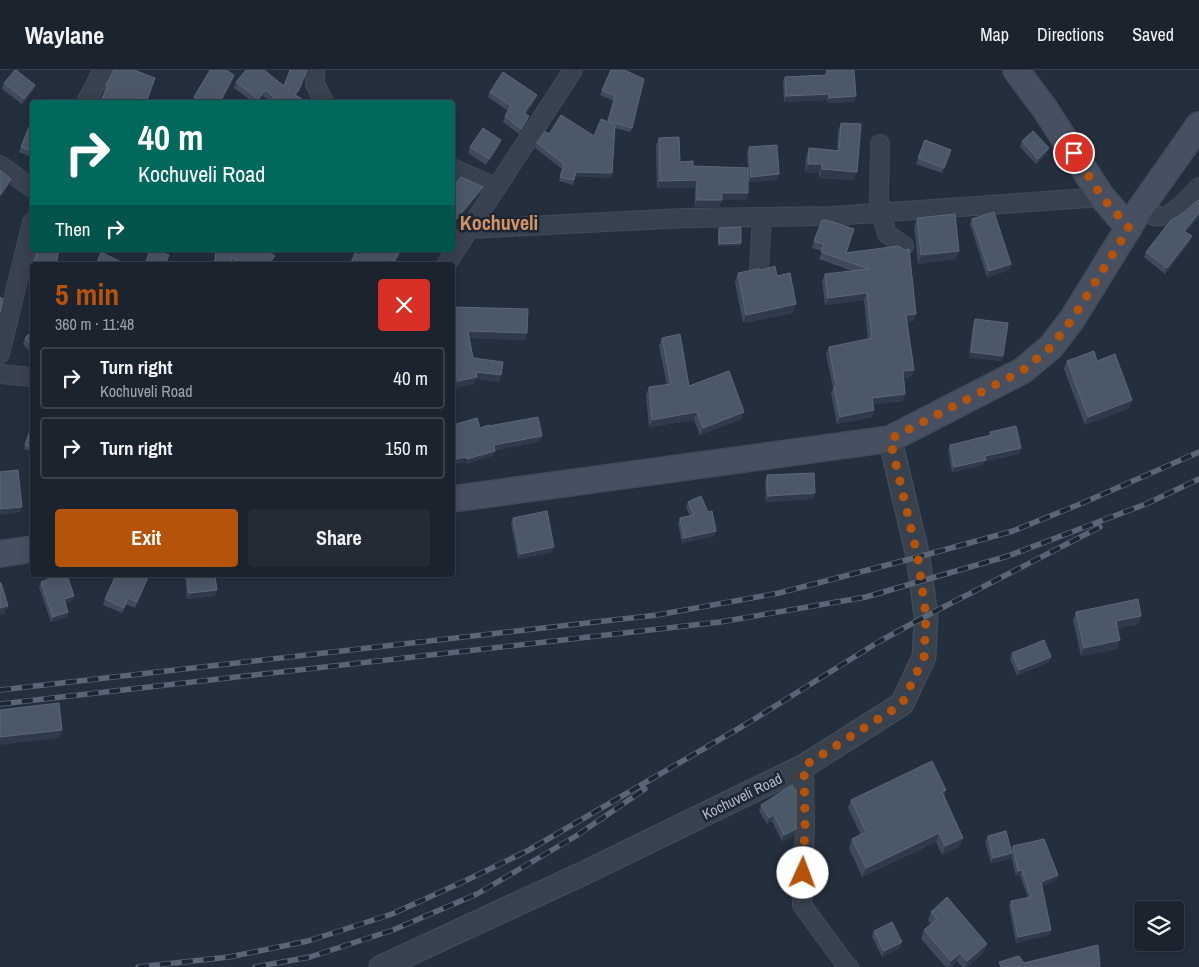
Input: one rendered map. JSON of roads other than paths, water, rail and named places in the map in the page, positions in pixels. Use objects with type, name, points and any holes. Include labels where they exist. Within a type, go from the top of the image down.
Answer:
[{"type":"main road","points":[[1016,70],[1045,109],[1102,197],[1134,219]]},
{"type":"main road","points":[[455,499],[890,439],[1022,371],[1051,347],[1073,318],[1134,219],[1199,125]]},
{"type":"main road","points":[[0,554],[30,549]]},
{"type":"street","points":[[87,100],[103,70]]},
{"type":"street","points":[[315,70],[315,84],[322,100]]},
{"type":"street","points":[[455,252],[573,70]]},
{"type":"street","points":[[880,144],[879,200],[881,212],[888,234],[904,246]]},
{"type":"street","points":[[0,165],[30,187]]},
{"type":"street","points":[[455,169],[497,188]]},
{"type":"street","points":[[1134,219],[1167,215],[1199,187]]},
{"type":"street","points":[[470,229],[685,218],[832,216],[1102,197]]},
{"type":"street","points":[[759,268],[762,217]]},
{"type":"street","points":[[0,354],[5,304],[30,228]]},
{"type":"street","points":[[0,374],[30,377]]},
{"type":"street","name":"Kochuveli Road","points":[[381,967],[582,874],[804,766],[902,704],[924,657],[926,616],[918,558],[890,439]]},
{"type":"street","points":[[804,766],[805,825],[802,905],[849,967]]},
{"type":"railway","points":[[0,690],[657,615],[779,593],[1013,531],[1199,452]]},
{"type":"railway","points":[[0,704],[720,622],[866,597],[1008,556],[1146,504],[1199,479]]},
{"type":"railway","points":[[138,967],[229,957],[308,941],[392,914],[469,879],[529,850],[748,723],[880,641],[1100,527]]},
{"type":"railway","points":[[255,967],[310,957],[393,930],[477,894],[576,836],[645,789]]},
{"type":"district","name":"Kochuveli","points":[[499,222]]}]
